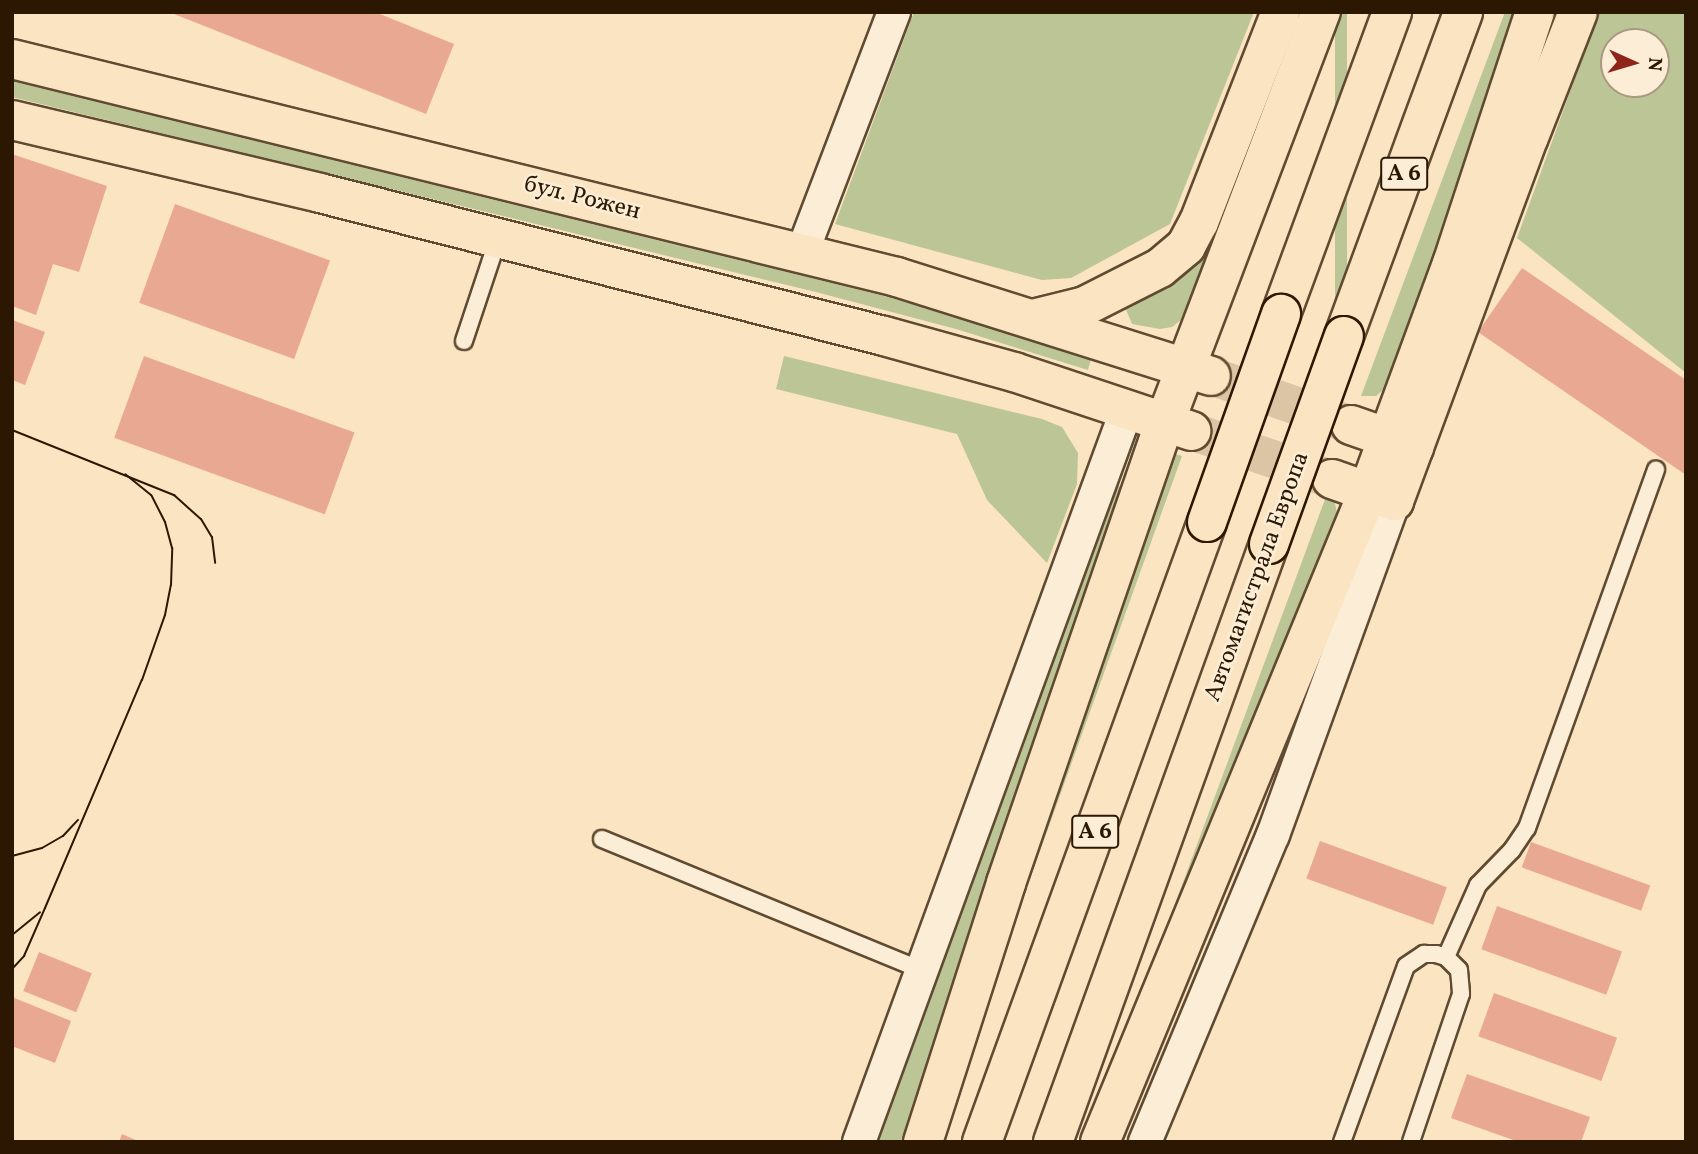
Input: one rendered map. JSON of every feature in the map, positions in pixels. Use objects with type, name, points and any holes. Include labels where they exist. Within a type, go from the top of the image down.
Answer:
[{"type":"main road","points":[[1037,318],[1085,306],[1160,268],[1186,246],[1199,222],[1281,12]]},
{"type":"main road","points":[[923,1142],[1006,883],[1198,371],[1321,12]]},
{"type":"main road","name":"A 6","points":[[982,1142],[1392,12]]},
{"type":"main road","name":"Автомагистрала Европа","points":[[1053,1142],[1464,12]]},
{"type":"main road","points":[[1401,442],[1452,264],[1535,12]]},
{"type":"main road","points":[[1100,1142],[1381,496],[1578,12]]},
{"type":"main road","name":"бул. Рожен","points":[[12,59],[802,253],[1037,318],[1198,371]]},
{"type":"main road","points":[[12,120],[884,336],[1178,426]]},
{"type":"main road","points":[[1127,409],[1147,354]]},
{"type":"main road","points":[[1351,425],[1401,442]]},
{"type":"main road","points":[[1332,479],[1381,496]]},
{"type":"street","points":[[802,253],[894,12]]},
{"type":"street","points":[[859,1142],[1127,409]]},
{"type":"street","points":[[1145,1142],[1273,835],[1381,496]]},
{"type":"lane","points":[[464,341],[498,239]]},
{"type":"lane","points":[[1446,957],[1478,885],[1512,850],[1527,828],[1656,469]]},
{"type":"lane","points":[[602,839],[922,970]]},
{"type":"lane","points":[[1342,1142],[1406,966],[1424,954],[1446,957],[1459,970],[1461,994],[1411,1142]]},
{"type":"green space","points":[[914,12],[1254,12],[1170,224],[1071,278],[1042,280],[835,224]]},
{"type":"green space","points":[[1293,12],[1309,12],[1187,315],[1172,327],[1160,329],[1132,324],[1122,300],[1179,271]]},
{"type":"green space","points":[[1335,12],[1347,12],[1347,356],[1335,356]]},
{"type":"green space","points":[[1505,12],[1514,12],[1389,385],[1376,396],[1361,396]]},
{"type":"green space","points":[[1599,12],[1686,12],[1686,373],[1517,238]]},
{"type":"green space","points":[[12,81],[877,294],[1092,355],[1088,370],[956,329],[816,292],[12,97]]},
{"type":"green space","points":[[784,356],[1042,419],[1062,427],[1078,453],[1077,484],[1047,563],[987,500],[957,434],[776,389]]},
{"type":"green space","points":[[1172,453],[1182,456],[985,1004],[1019,887]]},
{"type":"green space","points":[[1125,483],[905,1142],[870,1142],[1110,505],[1118,487]]},
{"type":"green space","points":[[1327,494],[1334,500],[1339,521],[1113,1071]]},
{"type":"building","points":[[169,12],[375,12],[454,44],[426,114]]},
{"type":"building","points":[[12,154],[107,186],[79,272],[53,264],[36,315],[12,306]]},
{"type":"building","points":[[175,204],[330,260],[294,359],[139,303]]},
{"type":"building","points":[[1522,268],[1686,380],[1686,475],[1478,332]]},
{"type":"building","points":[[12,320],[45,332],[25,385],[12,380]]},
{"type":"building","points":[[144,356],[354,433],[325,514],[114,438]]},
{"type":"building","points":[[1320,841],[1447,887],[1433,925],[1306,879]]},
{"type":"building","points":[[1531,842],[1650,885],[1641,911],[1522,867]]},
{"type":"building","points":[[1497,906],[1622,951],[1606,995],[1481,949]]},
{"type":"building","points":[[39,952],[92,973],[76,1012],[23,991]]},
{"type":"building","points":[[1494,993],[1617,1038],[1601,1081],[1478,1036]]},
{"type":"building","points":[[12,997],[71,1021],[55,1063],[12,1046]]},
{"type":"building","points":[[1467,1074],[1590,1117],[1581,1142],[1519,1142],[1451,1118]]},
{"type":"building","points":[[122,1134],[140,1142],[119,1142]]},
{"type":"tunnel","points":[[1211,376],[1349,424]]},
{"type":"tunnel","points":[[1191,431],[1328,478]]},
{"type":"tram line","points":[[12,430],[174,495],[201,519],[212,537],[215,563]]},
{"type":"tram line","points":[[12,969],[24,956],[45,908],[142,680],[165,615],[171,585],[172,548],[165,522],[151,495],[125,474]]},
{"type":"tram line","points":[[12,856],[42,848],[63,836],[78,820]]},
{"type":"tram line","points":[[12,935],[40,912]]}]
